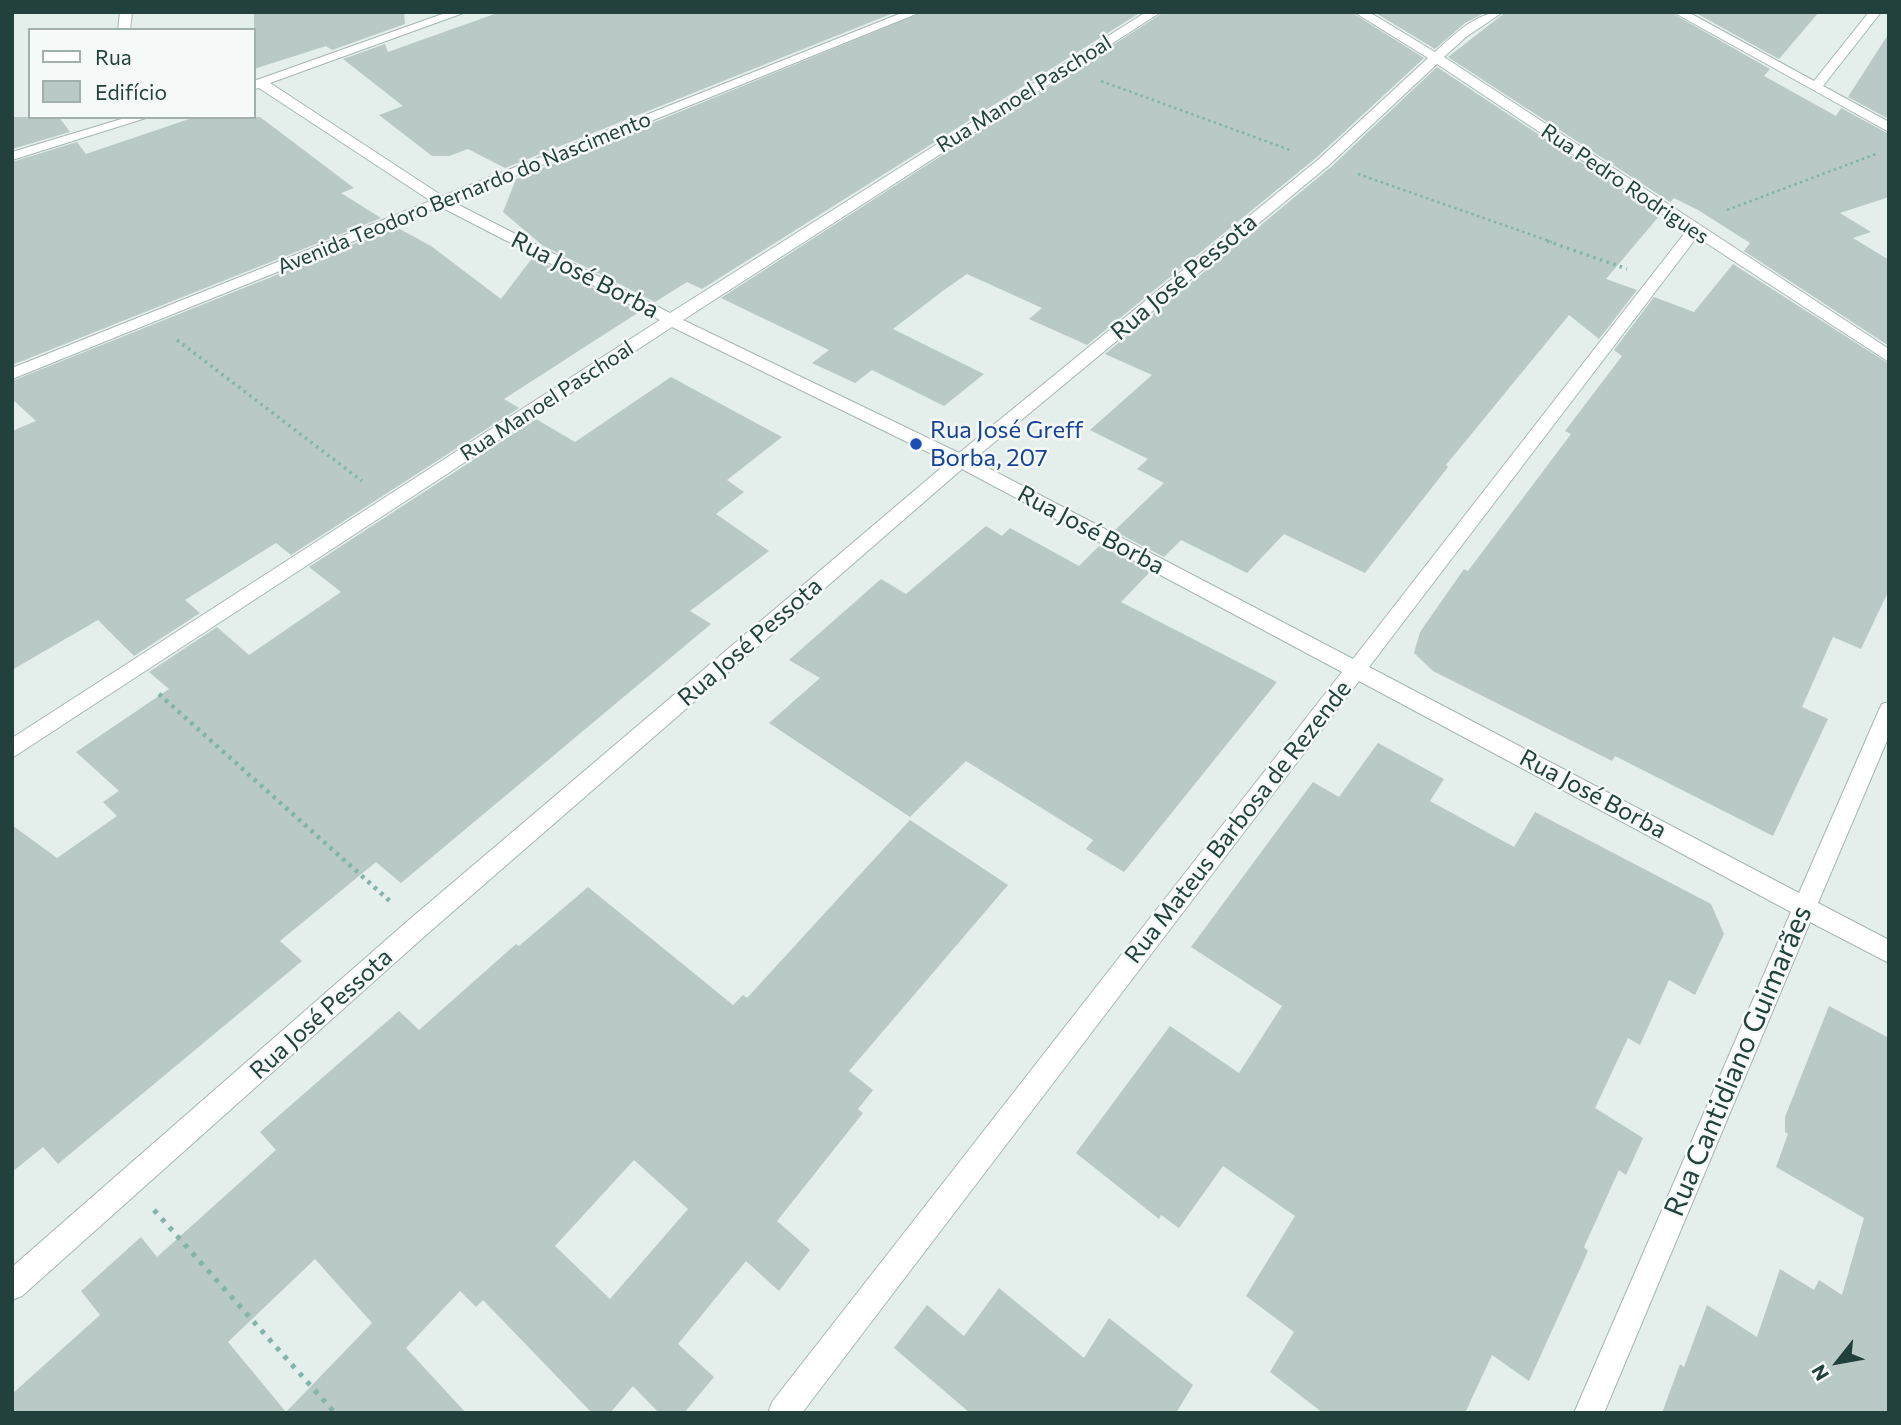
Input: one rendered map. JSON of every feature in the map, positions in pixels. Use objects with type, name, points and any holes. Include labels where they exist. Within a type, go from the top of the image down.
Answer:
[{"type":"street","points":[[410,12],[413,29]]},
{"type":"street","points":[[257,84],[460,12]]},
{"type":"street","name":"Avenida Teodoro Bernardo do Nascimento","points":[[12,374],[915,12]]},
{"type":"street","name":"Rua Manoel Paschoal","points":[[12,749],[671,320],[1155,12]]},
{"type":"street","name":"Rua Pedro Rodrigues","points":[[1360,12],[1435,57],[1889,357]]},
{"type":"street","name":"Rua José Pessota","points":[[12,1286],[131,1184],[418,927],[961,461],[1324,162],[1461,34],[1497,12]]},
{"type":"street","points":[[1679,12],[1889,128]]},
{"type":"street","points":[[1817,86],[1875,12]]},
{"type":"street","name":"Rua José Borba","points":[[257,84],[442,202],[671,320],[961,461],[1889,952]]},
{"type":"street","points":[[61,141],[91,119]]},
{"type":"street","points":[[12,156],[136,119]]},
{"type":"street","name":"Rua Mateus Barbosa de Rezende","points":[[783,1413],[1356,669],[1690,228]]},
{"type":"street","name":"Rua Cantidiano Guimarães","points":[[1589,1413],[1889,710]]},
{"type":"path","points":[[1690,228],[1876,154]]},
{"type":"path","points":[[149,319],[391,503]]},
{"type":"path","points":[[132,670],[418,927]]},
{"type":"path","points":[[131,1184],[335,1413]]},
{"type":"building","points":[[254,12],[404,12],[405,24],[332,50],[326,46],[256,68]]},
{"type":"building","points":[[500,12],[896,12],[505,168],[468,149],[449,156],[432,156],[379,115],[403,106],[343,59],[385,44],[388,52]]},
{"type":"building","points":[[923,12],[1141,12],[702,289],[687,282],[655,302],[542,245],[503,212],[516,179]]},
{"type":"building","points":[[1164,12],[1351,12],[1424,58],[1317,157],[1087,345],[1029,319],[1042,308],[967,274],[944,290],[893,329],[984,374],[944,406],[872,370],[855,383],[812,363],[829,350],[721,298]]},
{"type":"building","points":[[1374,12],[1486,12],[1465,23],[1435,49]]},
{"type":"building","points":[[1506,12],[1670,12],[1770,69],[1764,76],[1836,116],[1841,108],[1889,134],[1889,197],[1840,213],[1871,232],[1853,238],[1889,260],[1889,346],[1744,251],[1750,243],[1698,210],[1674,198],[1670,202],[1448,57]]},
{"type":"building","points":[[1694,12],[1819,12],[1779,59]]},
{"type":"building","points":[[1889,33],[1889,119],[1848,97]]},
{"type":"building","points":[[1437,67],[1660,215],[1606,279],[1637,290],[1599,339],[1569,315],[1446,465],[1448,467],[1365,573],[1284,534],[1247,573],[1181,540],[1164,557],[1114,531],[1164,483],[1137,469],[1148,459],[1090,430],[1152,375],[1105,354],[1331,167]]},
{"type":"building","points":[[12,117],[60,119],[70,132],[12,149]]},
{"type":"building","points":[[260,117],[354,188],[341,193],[381,218],[12,365],[12,162],[77,142],[86,154],[189,119]]},
{"type":"building","points":[[396,227],[431,246],[501,299],[533,257],[639,312],[504,399],[519,408],[291,555],[276,543],[185,600],[200,613],[134,656],[98,620],[12,670],[12,431],[36,421],[12,399],[12,381]]},
{"type":"building","points":[[1733,264],[1889,364],[1889,590],[1861,649],[1833,637],[1802,707],[1828,719],[1773,836],[1615,756],[1612,761],[1433,671],[1414,653],[1420,632],[1464,569],[1468,571],[1571,434],[1565,431],[1622,356],[1614,350],[1654,297],[1694,312]]},
{"type":"building","points":[[671,377],[782,437],[727,480],[744,492],[716,514],[769,551],[690,611],[711,624],[401,883],[376,862],[280,941],[302,961],[58,1164],[43,1147],[12,1172],[12,825],[57,858],[117,816],[103,802],[119,791],[76,752],[169,689],[149,672],[217,627],[249,655],[341,592],[309,567],[536,419],[575,442]]},
{"type":"building","points":[[986,526],[1002,536],[1010,528],[1079,566],[1100,545],[1150,572],[1121,602],[1277,682],[1124,872],[1086,849],[1093,840],[966,761],[910,817],[769,723],[820,678],[789,660],[881,579],[906,594]]},
{"type":"building","points":[[1378,743],[1444,779],[1430,801],[1514,847],[1535,812],[1711,904],[1724,934],[1695,995],[1669,980],[1640,1045],[1628,1038],[1595,1108],[1643,1138],[1626,1175],[1619,1170],[1584,1247],[1588,1251],[1529,1381],[1492,1355],[1465,1413],[1323,1413],[1270,1372],[1294,1332],[1246,1296],[1295,1216],[1223,1166],[1179,1228],[1161,1215],[1159,1219],[1076,1153],[1170,1026],[1239,1073],[1282,1006],[1191,947],[1313,782],[1339,797]]},
{"type":"building","points":[[910,820],[1008,885],[849,1071],[873,1090],[858,1109],[863,1113],[777,1221],[810,1250],[779,1291],[746,1261],[678,1344],[714,1377],[684,1413],[659,1413],[633,1386],[610,1413],[592,1413],[483,1300],[476,1307],[460,1291],[406,1348],[466,1413],[12,1413],[12,1394],[100,1315],[81,1291],[141,1237],[157,1257],[276,1150],[260,1132],[399,1011],[419,1030],[516,944],[519,946],[588,887],[733,1005],[743,995],[747,998]],"holes":[[[634,1160],[688,1209],[610,1299],[555,1246]],[[315,1259],[372,1323],[286,1412],[228,1342]]]},
{"type":"building","points":[[1829,1006],[1889,1038],[1889,1413],[1662,1413],[1680,1364],[1684,1367],[1707,1305],[1757,1337],[1780,1269],[1814,1290],[1819,1280],[1842,1295],[1864,1218],[1776,1167],[1788,1134],[1785,1132],[1785,1117]]},
{"type":"building","points":[[999,1288],[1084,1358],[1109,1318],[1193,1385],[1176,1413],[970,1413],[894,1348],[927,1305],[964,1336]]},
{"type":"place","name":"Rua José Greff Borba, 207","points":[[916,444]]}]
